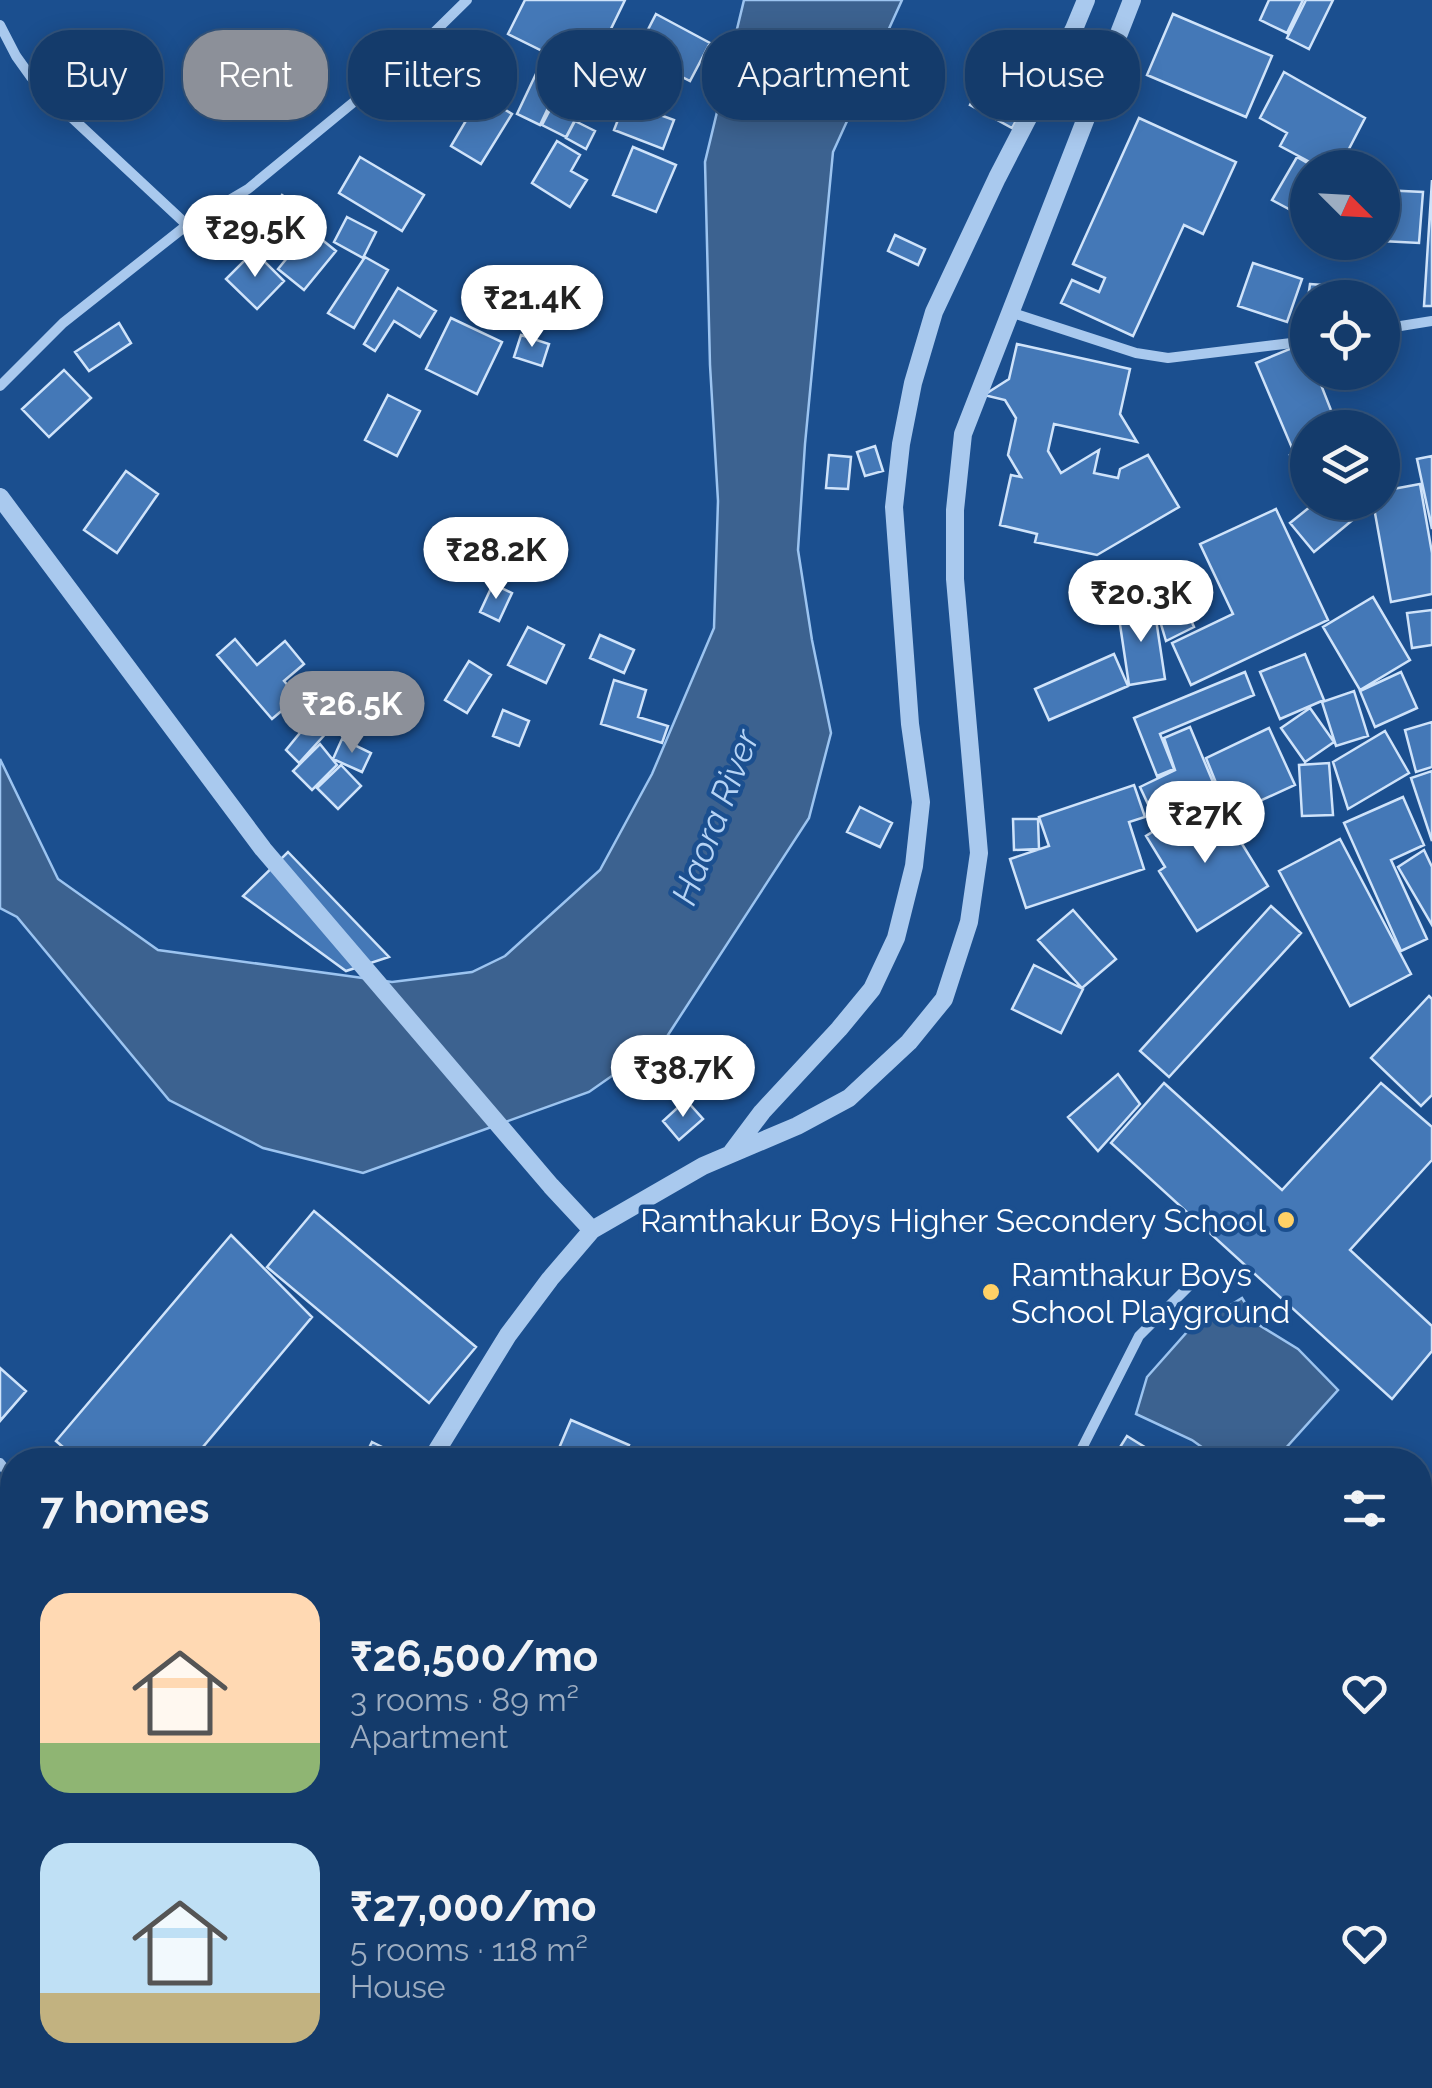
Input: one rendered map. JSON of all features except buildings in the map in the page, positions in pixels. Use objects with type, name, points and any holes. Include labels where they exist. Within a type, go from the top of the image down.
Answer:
[{"type":"street","points":[[0,386],[63,323],[187,225],[248,189],[411,55],[467,0]]},
{"type":"street","points":[[728,1156],[872,989],[896,938],[914,866],[921,802],[910,724],[894,507],[913,383],[934,312],[1086,0]]},
{"type":"street","points":[[438,1448],[508,1335],[592,1230],[703,1166],[796,1126],[849,1098],[909,1042],[944,1000],[970,922],[979,853],[956,578],[955,510],[963,434],[1132,0]]},
{"type":"street","points":[[0,25],[30,77],[187,225]]},
{"type":"street","points":[[1010,312],[1136,353],[1168,358],[1290,343]]},
{"type":"street","points":[[1400,326],[1432,322]]},
{"type":"street","points":[[0,497],[263,849],[592,1230]]},
{"type":"street","points":[[1082,1448],[1138,1336],[1195,1280]]},
{"type":"water","points":[[744,0],[902,0],[888,30],[737,30]]},
{"type":"water","name":"Haora River","points":[[715,120],[848,120],[833,152],[798,550],[831,733],[809,818],[666,1038],[589,1092],[363,1173],[263,1148],[169,1100],[17,917],[0,908],[0,759],[58,879],[158,950],[392,982],[472,972],[505,956],[600,870],[652,774],[714,628],[718,501],[705,162]]},
{"type":"water","points":[[1242,1298],[1259,1325],[1298,1349],[1338,1390],[1286,1448],[1203,1448],[1136,1414],[1147,1377],[1187,1332]]},
{"type":"place","name":"Ramthakur Boys Higher Secondery School","points":[[1286,1220]]},
{"type":"place","name":"Ramthakur Boys School Playground","points":[[991,1292]]}]
